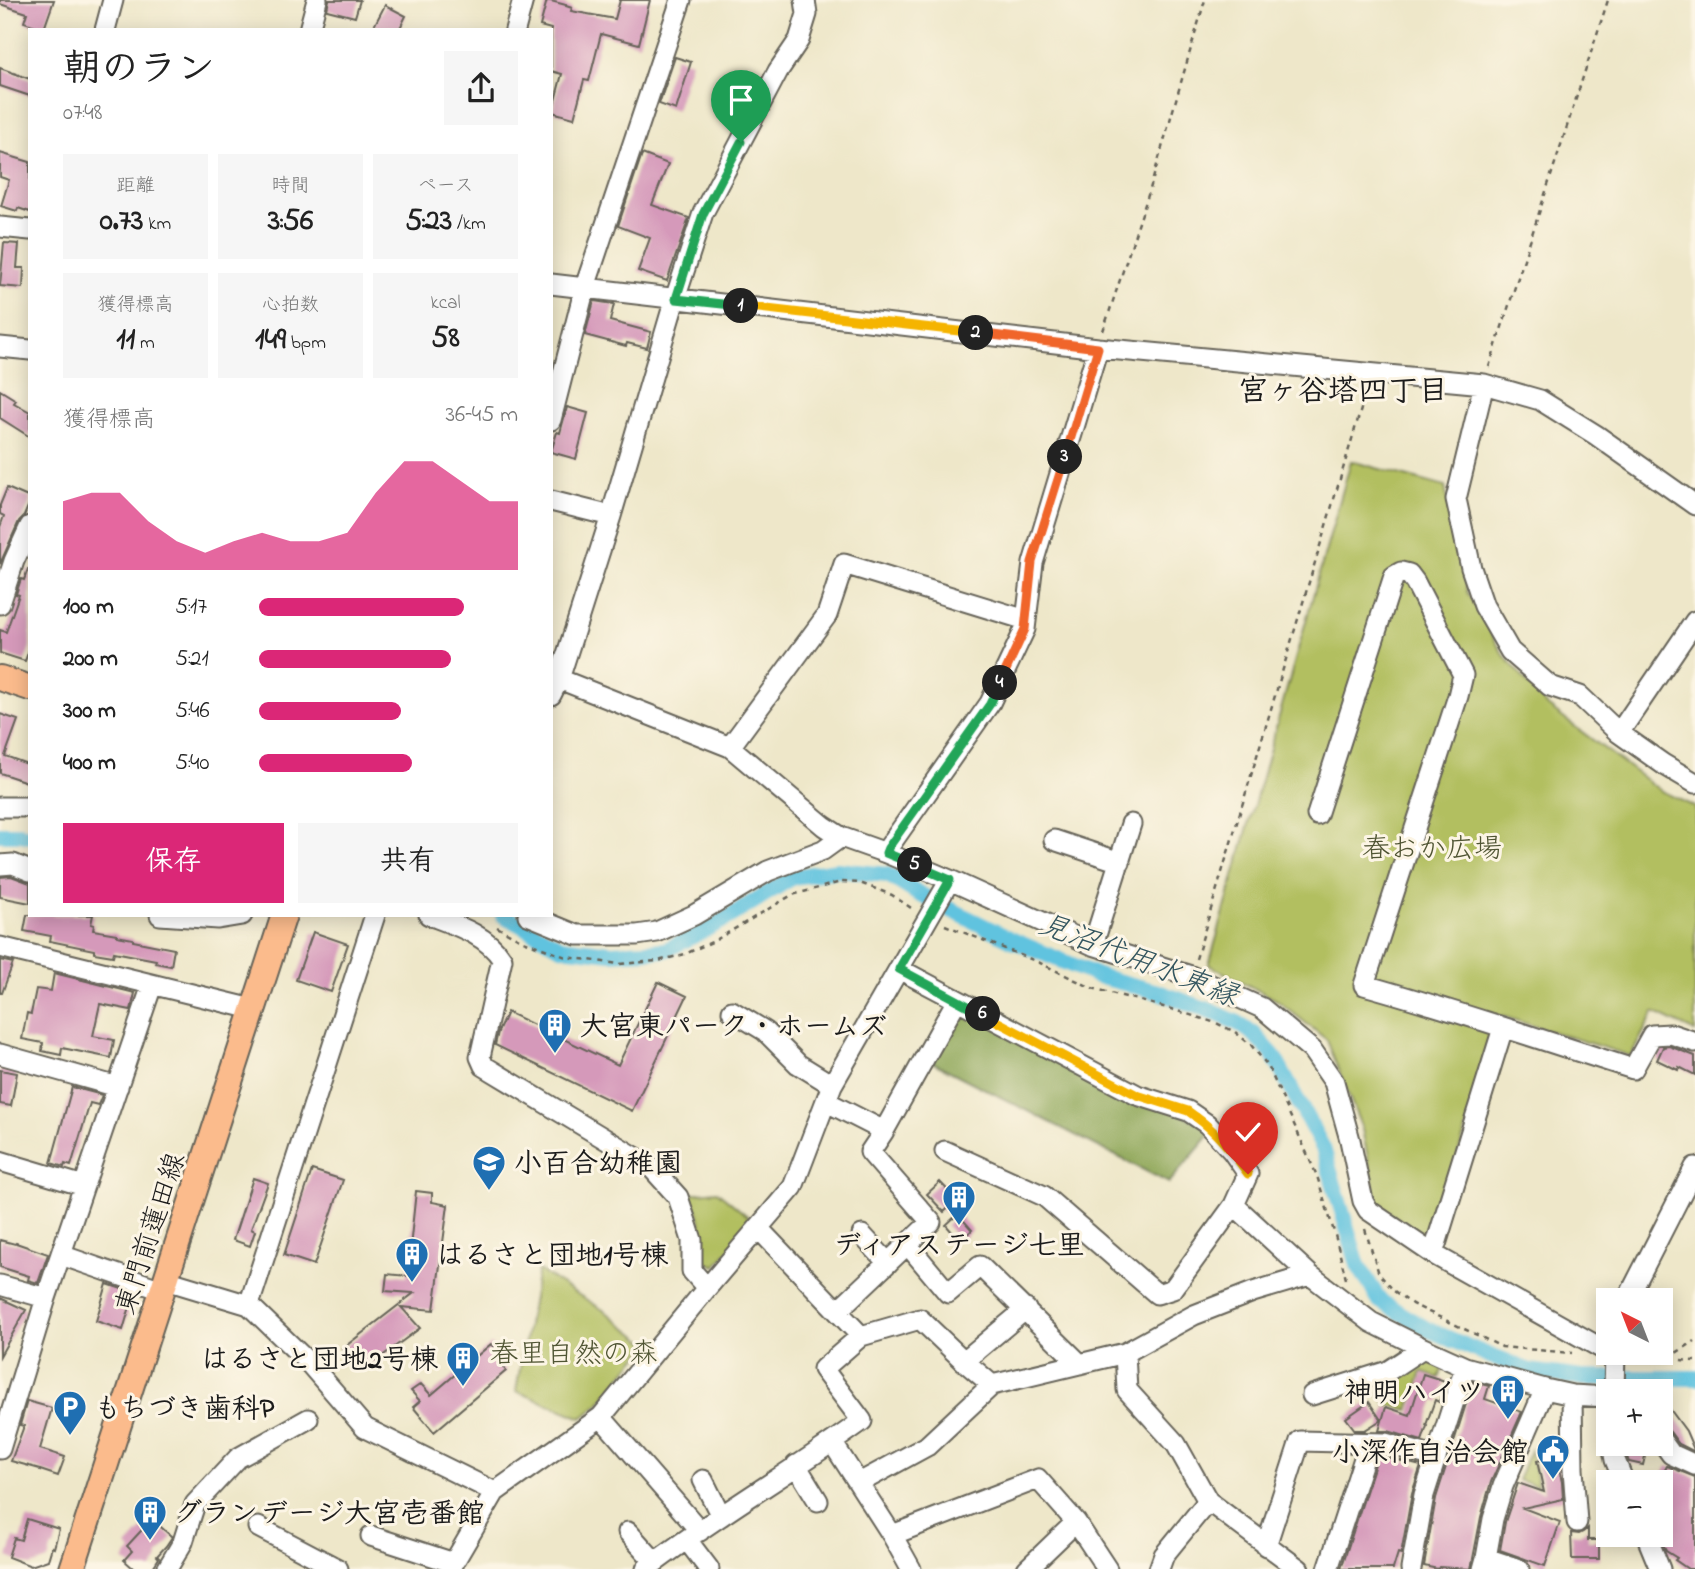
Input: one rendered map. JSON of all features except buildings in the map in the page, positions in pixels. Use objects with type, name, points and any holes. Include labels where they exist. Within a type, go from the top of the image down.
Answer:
[{"type":"main road","points":[[0,678],[28,687]]},
{"type":"main road","name":"東門前蓮田線","points":[[72,1569],[283,917]]},
{"type":"street","points":[[106,28],[113,0]]},
{"type":"street","points":[[310,28],[317,0]]},
{"type":"street","points":[[516,28],[523,0]]},
{"type":"street","points":[[553,413],[585,288],[681,0]]},
{"type":"street","points":[[806,0],[807,14],[799,40],[779,71],[703,214],[611,516],[555,687],[730,747],[824,826],[841,837],[886,853],[948,885],[1093,945],[1191,976],[1262,1008],[1312,1050],[1334,1083],[1363,1201],[1368,1210],[1433,1254],[1596,1345]]},
{"type":"street","points":[[0,227],[28,230]]},
{"type":"street","points":[[553,284],[1098,348],[1484,384],[1540,400],[1596,435],[1695,505]]},
{"type":"street","points":[[0,347],[28,350]]},
{"type":"street","points":[[886,853],[990,704],[1025,629],[1032,562],[1098,348]]},
{"type":"street","points":[[1484,384],[1456,499],[1471,568],[1484,606],[1510,651],[1550,686],[1580,696],[1619,733],[1695,783]]},
{"type":"street","points":[[553,502],[611,516]]},
{"type":"street","points":[[0,604],[28,531]]},
{"type":"street","points":[[730,747],[828,615],[844,564],[1026,620]]},
{"type":"street","points":[[1317,815],[1394,576],[1401,572],[1409,574],[1463,675],[1364,985],[1633,1069],[1652,1035],[1671,1034],[1695,1042]]},
{"type":"street","points":[[1619,733],[1695,621]]},
{"type":"street","points":[[0,807],[28,807]]},
{"type":"street","points":[[1093,945],[1130,824]]},
{"type":"street","points":[[533,917],[577,935],[638,935],[657,932],[694,915],[768,871],[823,850],[841,837]]},
{"type":"street","points":[[1054,840],[1120,862]]},
{"type":"street","points":[[0,865],[13,864],[28,870]]},
{"type":"street","points":[[371,1536],[452,1566],[495,1492],[601,1417],[793,1187],[830,1094],[899,969],[934,919],[948,885]]},
{"type":"street","points":[[190,917],[230,917]]},
{"type":"street","points":[[249,1305],[374,917]]},
{"type":"street","points":[[434,917],[467,930],[496,950],[502,958],[480,1057],[484,1066],[650,1166],[678,1196],[692,1240],[692,1271],[707,1288]]},
{"type":"street","points":[[0,947],[253,1009]]},
{"type":"street","points":[[899,969],[1137,1095],[1188,1111],[1207,1124],[1232,1151],[1248,1174],[1234,1205],[1173,1289],[1157,1294],[1044,1196],[945,1151]]},
{"type":"street","points":[[0,1449],[3,1428],[152,985]]},
{"type":"street","points":[[837,1311],[931,1222],[870,1152],[957,1000]]},
{"type":"street","points":[[732,1010],[765,1031],[830,1094],[884,1131]]},
{"type":"street","points":[[1433,1254],[1503,1028]]},
{"type":"street","points":[[0,1054],[118,1087]]},
{"type":"street","points":[[0,1161],[84,1186]]},
{"type":"street","points":[[1633,1288],[1695,1167]]},
{"type":"street","points":[[1234,1205],[1310,1275],[1371,1322],[1465,1367],[1545,1389],[1596,1396]]},
{"type":"street","points":[[759,1229],[861,1336]]},
{"type":"street","points":[[862,1235],[888,1263]]},
{"type":"street","points":[[908,1245],[948,1293],[980,1266],[1080,1364]]},
{"type":"street","points":[[61,1255],[164,1285],[249,1305],[309,1363],[365,1428],[495,1492]]},
{"type":"street","points":[[859,1483],[927,1446],[992,1385],[1125,1353],[1194,1315],[1253,1292],[1310,1275]]},
{"type":"street","points":[[0,1285],[46,1298]]},
{"type":"street","points":[[1173,1289],[1194,1315]]},
{"type":"street","points":[[964,1361],[1026,1310]]},
{"type":"street","points":[[628,1532],[651,1566],[862,1421],[824,1369],[861,1336],[920,1319],[992,1385]]},
{"type":"street","points":[[1312,1395],[1388,1371],[1423,1349]]},
{"type":"street","points":[[1125,1353],[1127,1390],[1176,1444],[1208,1501],[1298,1569]]},
{"type":"street","points":[[1410,1569],[1424,1495],[1465,1367]]},
{"type":"street","points":[[1519,1569],[1485,1564],[1493,1519],[1503,1486],[1545,1389]]},
{"type":"street","points":[[1572,1395],[1577,1522]]},
{"type":"street","points":[[601,1417],[693,1535],[709,1569]]},
{"type":"street","points":[[167,1569],[183,1542],[195,1504],[237,1458],[308,1419]]},
{"type":"street","points":[[1266,1546],[1300,1441],[1385,1443],[1436,1457]]},
{"type":"street","points":[[832,1443],[911,1569]]},
{"type":"street","points":[[1328,1569],[1368,1443]]},
{"type":"street","points":[[1673,1455],[1695,1465]]},
{"type":"street","points":[[796,1465],[818,1501]]},
{"type":"street","points":[[892,1535],[1038,1479],[1076,1522],[1107,1569]]},
{"type":"street","points":[[703,1480],[721,1516]]},
{"type":"street","points":[[1158,1569],[1164,1555],[1208,1501]]},
{"type":"street","points":[[1027,1569],[1076,1522]]},
{"type":"street","points":[[258,1527],[338,1569]]},
{"type":"street","points":[[1651,1547],[1660,1569]]},
{"type":"path","points":[[1098,348],[1150,189],[1205,0]]},
{"type":"path","points":[[1484,384],[1608,0]]},
{"type":"path","points":[[1191,976],[1372,373]]},
{"type":"path","points":[[934,919],[1038,962],[1092,988],[1216,1023],[1235,1032],[1251,1045],[1268,1066],[1317,1176],[1347,1282]]},
{"type":"path","points":[[1368,1210],[1362,1219],[1379,1274],[1394,1292],[1412,1304],[1502,1347],[1577,1353]]},
{"type":"path","points":[[1673,1355],[1695,1341]]},
{"type":"path","points":[[1673,1359],[1695,1361]]},
{"type":"green space","name":"春おか広場","points":[[1351,461],[1445,487],[1467,592],[1503,654],[1546,705],[1661,791],[1695,807],[1695,1032],[1654,1012],[1631,1056],[1502,1016],[1431,1238],[1378,1207],[1362,1129],[1327,1040],[1277,1000],[1209,965]]},
{"type":"green space","points":[[963,1009],[1214,1130],[1169,1183],[932,1062]]},
{"type":"green space","points":[[717,1191],[752,1220],[716,1266],[703,1261],[699,1217],[688,1194]]},
{"type":"green space","name":"春里自然の森","points":[[538,1270],[605,1311],[648,1344],[599,1404],[582,1418],[516,1391]]},
{"type":"green space","points":[[1424,1358],[1444,1365],[1439,1378],[1422,1372],[1409,1410],[1388,1405],[1379,1393]]},
{"type":"green space","points":[[1530,1450],[1538,1486],[1518,1480]]},
{"type":"waterway","name":"見沼代用水東縁","points":[[0,834],[28,836]]},
{"type":"waterway","name":"見沼代用水東縁","points":[[507,917],[561,947],[611,953],[666,950],[724,920],[793,877],[837,870],[888,875],[915,892],[1012,940],[1098,976],[1158,992],[1211,1011],[1238,1023],[1254,1034],[1273,1055],[1323,1148],[1358,1265],[1380,1301],[1427,1329],[1530,1371],[1582,1378],[1695,1378]]},
{"type":"place","name":"大宮東パーク・ホームズ","points":[[555,1055]]},
{"type":"place","name":"小百合幼稚園","points":[[489,1192]]},
{"type":"place","name":"ディアステージ七里","points":[[959,1227]]},
{"type":"place","name":"はるさと団地1号棟","points":[[412,1284]]},
{"type":"place","name":"はるさと団地2号棟","points":[[463,1388]]},
{"type":"place","name":"神明ハイツ","points":[[1508,1421]]},
{"type":"place","name":"もちづき歯科P","points":[[70,1437]]},
{"type":"place","name":"小深作自治会館","points":[[1553,1481]]},
{"type":"place","name":"グランデージ大宮壱番館","points":[[150,1542]]},
{"type":"district","name":"宮ヶ谷塔四丁目","points":[[1343,390]]},
{"type":"route","points":[[741,142],[703,214],[676,299],[1098,348],[1032,562],[1025,629],[990,704],[886,853],[950,880],[899,969],[1137,1095],[1188,1111],[1207,1124],[1232,1151],[1248,1174]]}]
